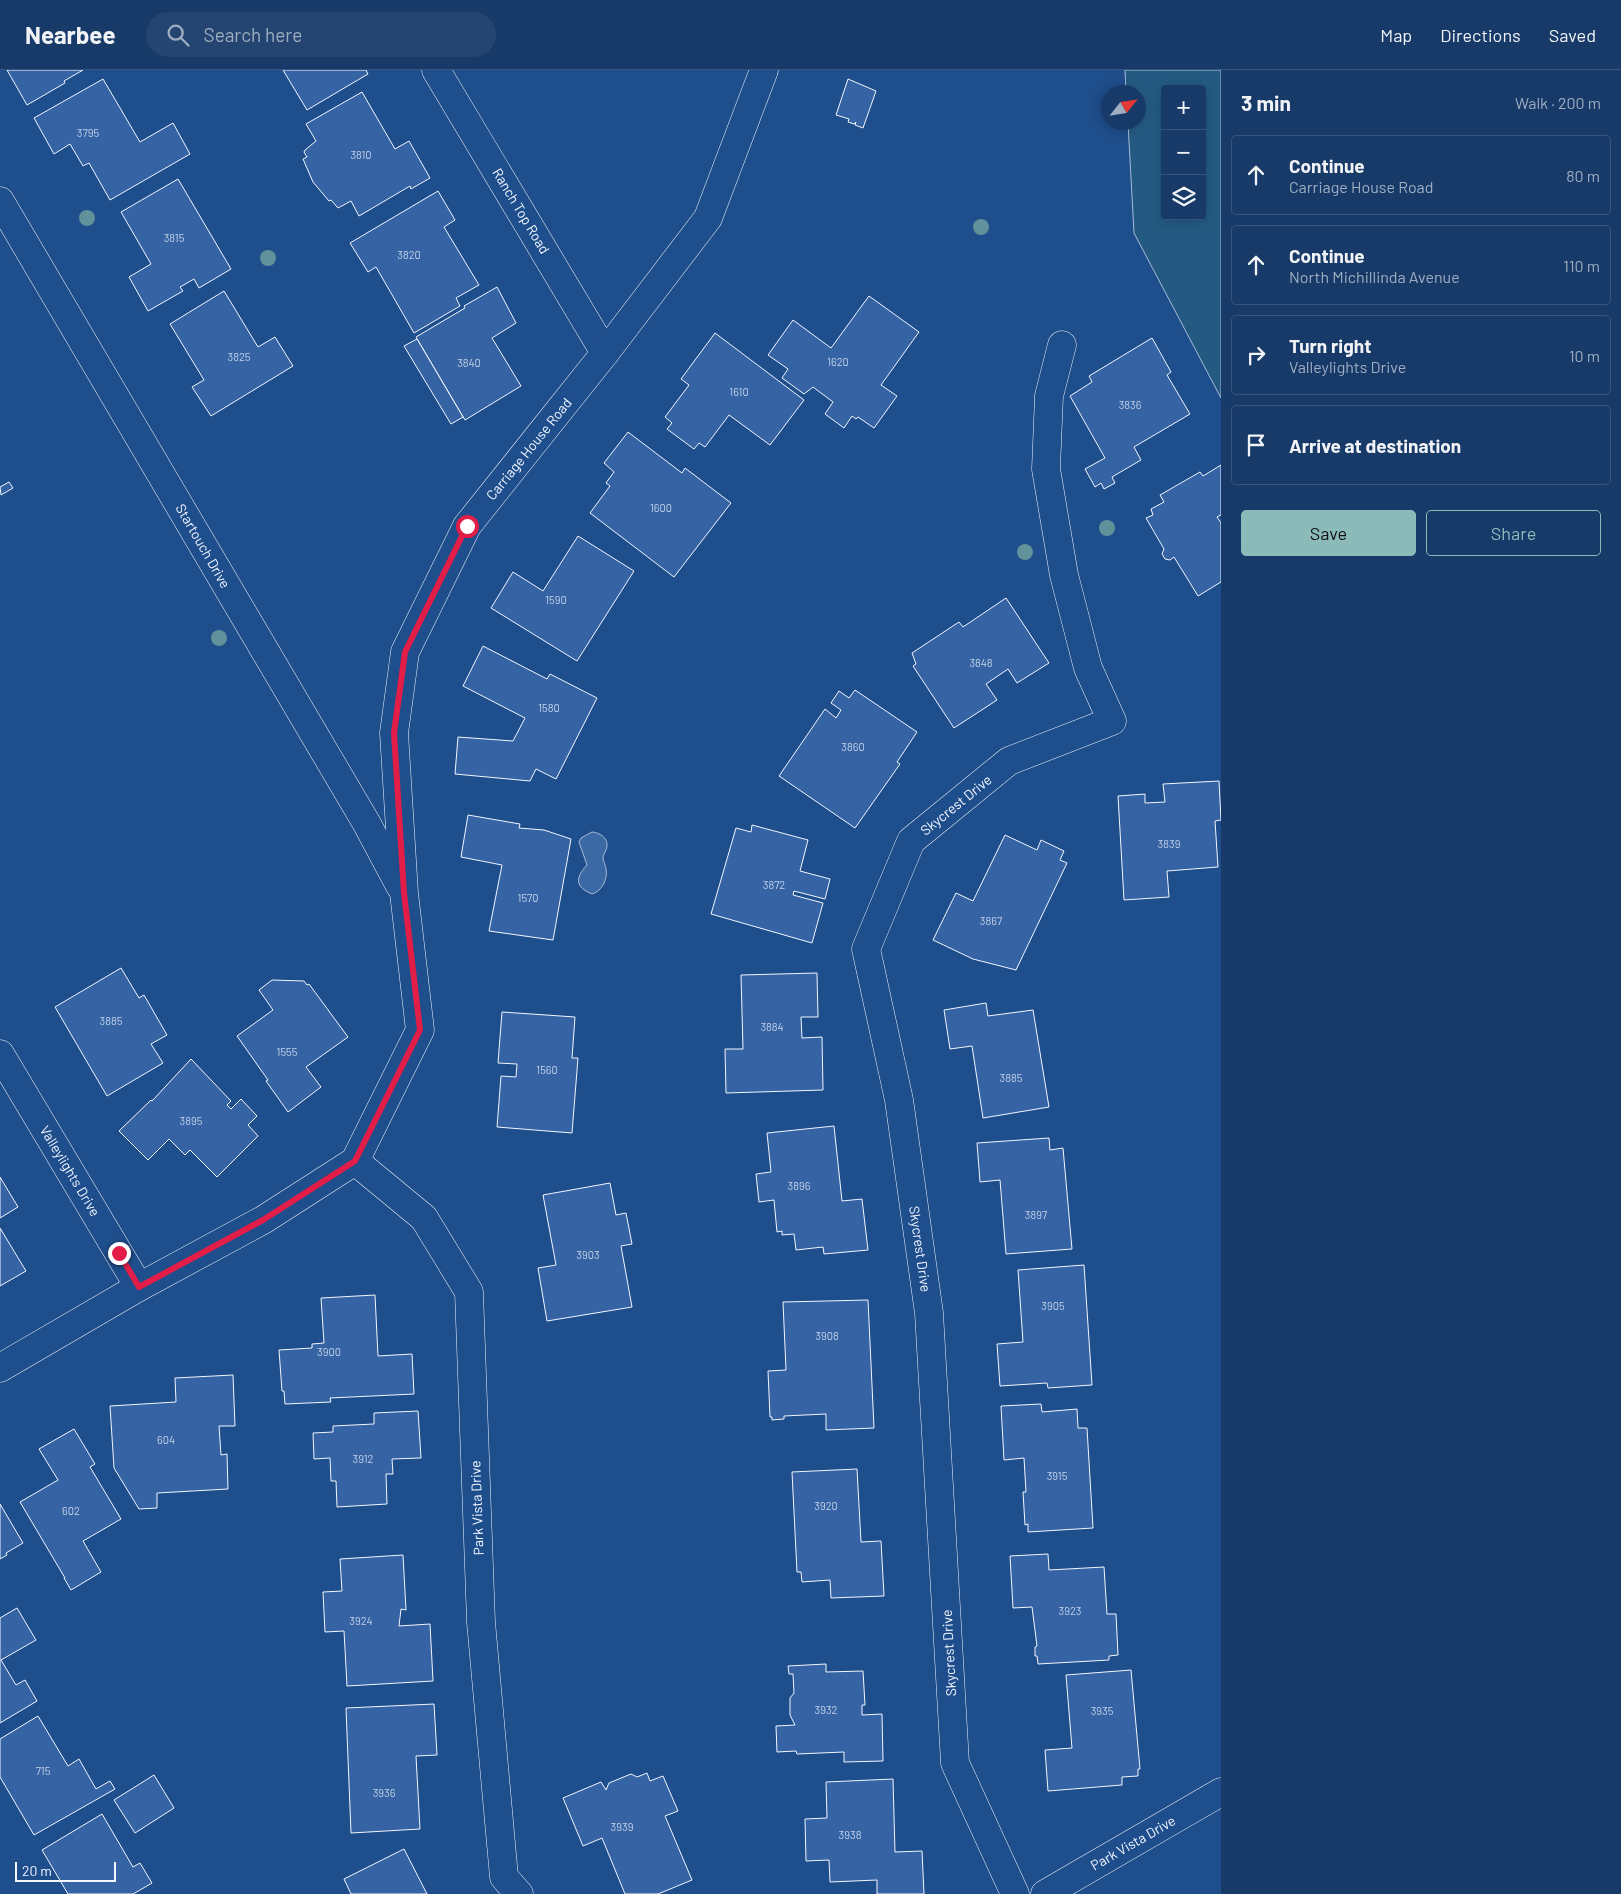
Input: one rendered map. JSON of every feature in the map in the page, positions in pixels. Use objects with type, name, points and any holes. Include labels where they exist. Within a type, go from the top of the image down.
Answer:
[{"type":"street","name":"Ranch Top Road","points":[[436,70],[605,353]]},
{"type":"street","name":"Carriage House Road","points":[[355,1161],[420,1030],[404,893],[394,733],[405,652],[467,526],[605,353],[708,218],[764,70]]},
{"type":"street","name":"Startouch Drive","points":[[0,200],[367,824],[404,893]]},
{"type":"street","name":"Skycrest Drive","points":[[1016,1894],[955,1763],[929,1313],[899,1100],[866,949],[911,841],[1009,762],[1112,721],[1088,668],[1064,575],[1046,469],[1048,396],[1062,345]]},
{"type":"street","name":"Valleylights Drive","points":[[0,1054],[139,1287]]},
{"type":"street","points":[[0,1368],[139,1287],[263,1220],[355,1161]]},
{"type":"street","name":"Park Vista Drive","points":[[355,1161],[424,1218],[469,1292],[482,1622],[504,1876],[519,1894]]},
{"type":"street","name":"Park Vista Drive","points":[[1045,1894],[1221,1792]]},
{"type":"shaded area","points":[[1125,70],[1221,70],[1221,398],[1134,233],[1128,130],[1146,130],[1146,85],[1126,85]]},
{"type":"shaded area","points":[[592,832],[604,838],[607,846],[603,858],[606,868],[605,881],[599,890],[592,894],[582,888],[579,882],[580,874],[587,865],[579,842],[581,838]]},
{"type":"building","points":[[7,70],[83,70],[27,105]]},
{"type":"building","points":[[283,70],[366,70],[368,74],[307,110]]},
{"type":"building","points":[[103,79],[140,142],[173,123],[190,154],[110,200],[89,163],[83,166],[70,144],[54,154],[34,118]]},
{"type":"building","points":[[848,79],[876,91],[863,128],[855,125],[856,122],[854,124],[848,122],[849,119],[836,115]]},
{"type":"building","points":[[362,92],[395,149],[409,141],[430,178],[411,189],[410,186],[359,216],[351,201],[338,208],[331,200],[329,201],[313,182],[303,159],[307,157],[304,152],[305,150],[316,141],[306,124]]},
{"type":"building","points":[[178,179],[231,269],[199,288],[194,279],[180,287],[183,291],[148,311],[129,277],[151,264],[121,212]]},
{"type":"building","points":[[438,191],[455,220],[444,227],[479,285],[456,298],[460,306],[414,333],[376,267],[368,272],[350,243]]},
{"type":"building","points":[[497,287],[516,323],[492,338],[521,386],[465,420],[416,337]]},
{"type":"building","points":[[224,291],[258,347],[275,337],[293,366],[211,416],[192,387],[204,380],[170,324]]},
{"type":"building","points":[[869,296],[919,332],[881,385],[897,396],[874,428],[858,417],[856,419],[852,416],[844,428],[825,414],[833,402],[813,387],[804,394],[782,378],[788,369],[768,355],[793,320],[831,348]]},
{"type":"building","points":[[715,333],[804,400],[770,445],[729,415],[705,447],[699,443],[694,449],[667,429],[672,423],[665,417],[689,385],[681,379]]},
{"type":"building","points":[[1152,338],[1171,372],[1167,375],[1190,414],[1134,447],[1141,460],[1112,477],[1115,483],[1104,489],[1101,483],[1095,487],[1085,469],[1105,458],[1070,396],[1092,382],[1089,376]]},
{"type":"building","points":[[417,339],[463,417],[451,424],[404,346]]},
{"type":"building","points":[[628,432],[682,473],[685,468],[731,503],[674,577],[590,513],[610,486],[606,483],[614,472],[604,463]]},
{"type":"building","points":[[1221,465],[1221,515],[1217,517],[1221,523],[1221,582],[1198,596],[1174,557],[1170,560],[1165,559],[1162,554],[1164,549],[1146,518],[1153,515],[1151,509],[1164,502],[1160,495],[1200,472],[1203,476]]},
{"type":"building","points":[[9,482],[13,488],[1,495],[0,487]]},
{"type":"building","points":[[578,536],[634,571],[577,661],[491,608],[513,572],[543,591]]},
{"type":"building","points":[[1006,598],[1049,663],[1017,683],[1008,669],[986,684],[997,700],[954,728],[913,666],[916,664],[912,653],[959,622],[963,627]]},
{"type":"building","points":[[483,646],[547,679],[550,674],[597,698],[556,779],[536,769],[530,781],[455,774],[458,737],[513,741],[525,718],[463,686]]},
{"type":"building","points":[[855,690],[917,732],[897,762],[900,764],[855,828],[779,776],[825,709],[836,718],[841,710],[831,703],[839,691],[849,698]]},
{"type":"building","points":[[1219,781],[1221,820],[1215,821],[1218,867],[1167,871],[1169,897],[1124,900],[1118,796],[1145,794],[1145,803],[1165,802],[1163,784]]},
{"type":"building","points":[[468,815],[520,824],[519,828],[544,830],[571,839],[553,940],[489,931],[502,865],[461,857]]},
{"type":"building","points":[[752,825],[808,840],[800,871],[830,879],[825,899],[794,891],[793,895],[823,903],[812,943],[711,914],[736,828],[751,832]]},
{"type":"building","points":[[1005,835],[1037,850],[1041,840],[1064,851],[1060,860],[1067,863],[1016,970],[973,959],[933,940],[956,893],[973,901]]},
{"type":"building","points":[[121,968],[139,998],[144,995],[167,1035],[151,1044],[163,1063],[107,1096],[55,1007]]},
{"type":"building","points":[[817,973],[818,1017],[801,1017],[802,1038],[822,1037],[823,1090],[726,1093],[725,1049],[743,1049],[741,975]]},
{"type":"building","points":[[272,980],[304,981],[307,985],[309,984],[348,1037],[306,1067],[321,1087],[288,1112],[237,1036],[273,1010],[259,990]]},
{"type":"building","points":[[986,1003],[988,1016],[1033,1010],[1049,1107],[983,1118],[972,1046],[950,1049],[944,1010]]},
{"type":"building","points":[[502,1012],[575,1017],[572,1058],[578,1058],[572,1133],[497,1127],[501,1076],[516,1077],[517,1064],[498,1063]]},
{"type":"building","points":[[191,1059],[231,1101],[227,1105],[231,1109],[241,1099],[257,1116],[248,1125],[258,1136],[217,1177],[190,1150],[185,1155],[169,1139],[148,1160],[119,1131],[152,1101]]},
{"type":"building","points":[[834,1126],[842,1201],[862,1199],[868,1250],[824,1254],[823,1247],[796,1250],[794,1234],[782,1235],[782,1231],[777,1232],[774,1200],[759,1202],[756,1174],[771,1172],[767,1133]]},
{"type":"building","points":[[1049,1138],[1050,1150],[1063,1148],[1072,1249],[1006,1254],[1000,1180],[980,1182],[977,1143]]},
{"type":"building","points":[[0,1177],[18,1207],[0,1218]]},
{"type":"building","points":[[610,1183],[616,1215],[626,1213],[632,1244],[621,1246],[632,1307],[547,1321],[538,1268],[556,1265],[543,1195]]},
{"type":"building","points":[[0,1228],[26,1271],[0,1286]]},
{"type":"building","points":[[1084,1265],[1092,1385],[1048,1388],[1047,1383],[1000,1386],[997,1344],[1023,1342],[1018,1270]]},
{"type":"building","points":[[375,1295],[378,1356],[412,1354],[414,1394],[330,1398],[331,1402],[285,1404],[284,1391],[282,1391],[279,1350],[312,1348],[312,1344],[324,1343],[321,1298]]},
{"type":"building","points":[[868,1300],[874,1428],[826,1430],[826,1414],[784,1416],[784,1419],[772,1420],[772,1417],[770,1417],[768,1371],[786,1370],[783,1302]]},
{"type":"building","points":[[233,1375],[235,1426],[219,1426],[221,1455],[227,1454],[228,1489],[157,1493],[157,1508],[139,1509],[114,1468],[110,1406],[176,1402],[175,1378]]},
{"type":"building","points":[[1041,1404],[1042,1412],[1077,1409],[1078,1428],[1087,1428],[1093,1528],[1028,1532],[1028,1524],[1025,1525],[1023,1492],[1026,1492],[1024,1458],[1004,1460],[1001,1406]]},
{"type":"building","points":[[418,1411],[421,1458],[392,1459],[393,1474],[386,1474],[387,1504],[337,1507],[336,1481],[331,1481],[330,1458],[314,1459],[313,1433],[333,1432],[333,1426],[374,1424],[374,1413]]},
{"type":"building","points":[[74,1429],[95,1464],[90,1467],[121,1519],[83,1541],[101,1572],[71,1590],[20,1502],[58,1480],[39,1449]]},
{"type":"building","points":[[857,1469],[861,1542],[881,1541],[884,1596],[831,1598],[830,1580],[802,1582],[801,1572],[797,1572],[792,1472]]},
{"type":"building","points":[[0,1504],[23,1543],[0,1559]]},
{"type":"building","points":[[1048,1554],[1049,1570],[1104,1567],[1107,1614],[1116,1614],[1118,1655],[1109,1656],[1109,1660],[1038,1664],[1037,1656],[1035,1656],[1035,1647],[1037,1646],[1032,1607],[1013,1608],[1010,1556]]},
{"type":"building","points":[[403,1555],[406,1610],[401,1609],[399,1626],[430,1624],[433,1681],[347,1686],[344,1631],[325,1632],[323,1592],[342,1591],[340,1559]]},
{"type":"building","points":[[17,1608],[36,1640],[1,1660],[16,1685],[25,1680],[37,1701],[0,1723],[0,1618]]},
{"type":"building","points":[[826,1664],[826,1672],[863,1671],[865,1705],[862,1705],[862,1715],[882,1714],[883,1761],[844,1762],[844,1752],[797,1754],[796,1751],[777,1752],[776,1726],[795,1725],[790,1715],[790,1698],[794,1693],[793,1674],[789,1674],[788,1666]]},
{"type":"building","points":[[1131,1670],[1140,1769],[1138,1769],[1138,1776],[1122,1777],[1122,1785],[1048,1791],[1045,1750],[1072,1748],[1066,1675]]},
{"type":"building","points":[[434,1704],[437,1755],[416,1756],[420,1829],[351,1833],[346,1708]]},
{"type":"building","points":[[38,1716],[68,1766],[79,1759],[96,1789],[110,1781],[115,1789],[34,1835],[0,1777],[0,1739]]},
{"type":"building","points":[[647,1773],[650,1781],[663,1776],[678,1811],[665,1816],[692,1880],[658,1894],[625,1894],[602,1838],[583,1846],[563,1798],[601,1782],[606,1790],[609,1783],[631,1774],[637,1777]]},
{"type":"building","points":[[154,1775],[174,1808],[135,1833],[114,1800]]},
{"type":"building","points":[[893,1779],[895,1852],[922,1851],[924,1894],[877,1894],[877,1880],[830,1882],[829,1860],[806,1861],[805,1819],[827,1818],[826,1782]]},
{"type":"building","points":[[102,1814],[133,1867],[140,1863],[152,1883],[133,1894],[68,1894],[42,1850]]},
{"type":"building","points":[[404,1849],[427,1894],[351,1894],[344,1879]]},
{"type":"route","points":[[119,1253],[139,1287],[263,1220],[355,1161],[420,1030],[404,893],[394,733],[405,652],[467,526]]}]
